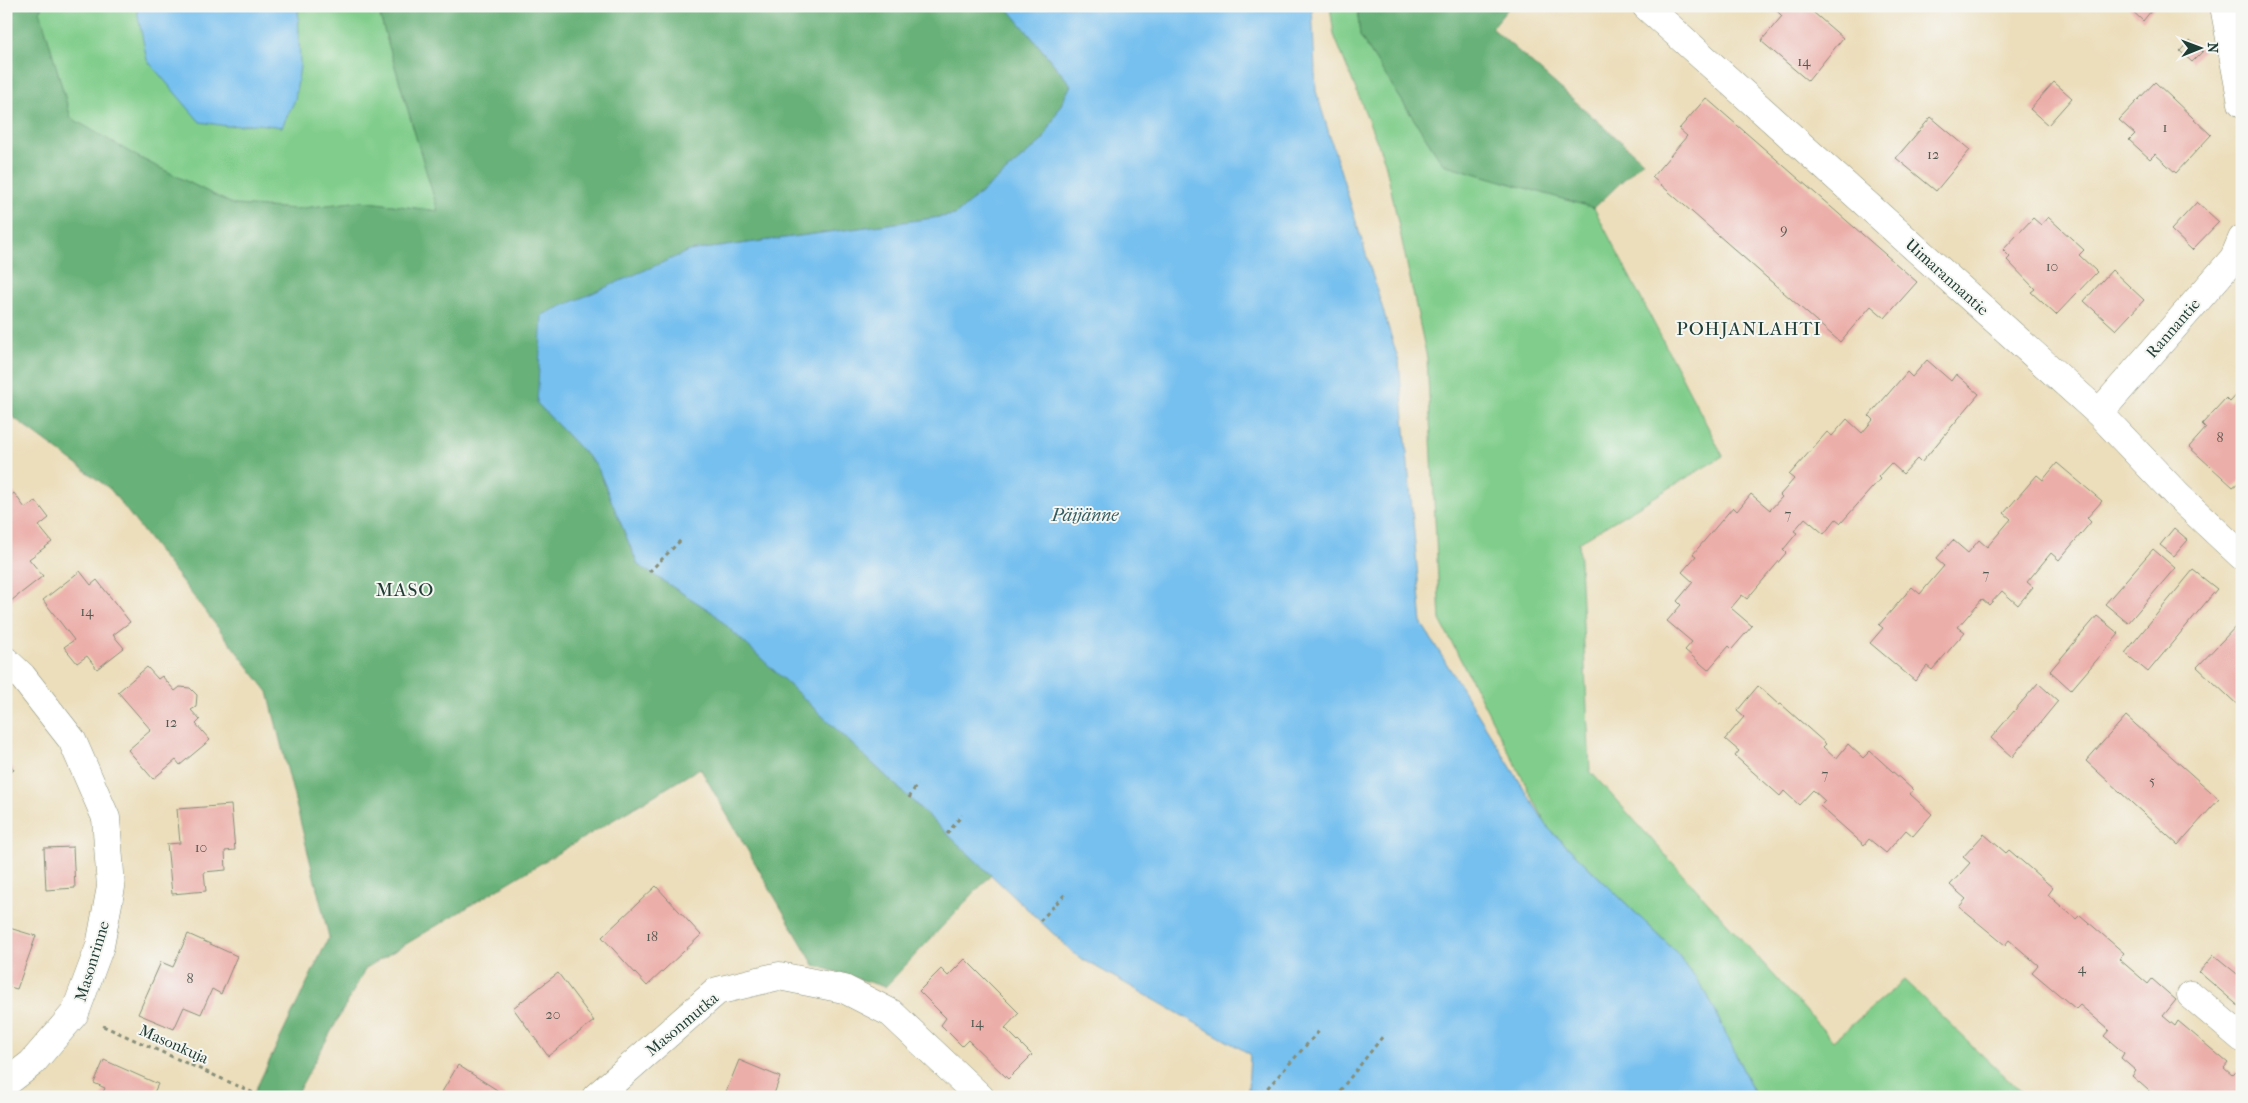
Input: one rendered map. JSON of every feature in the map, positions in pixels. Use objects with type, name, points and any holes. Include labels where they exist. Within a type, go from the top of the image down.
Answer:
[{"type":"street","name":"Uimarannantie","points":[[1646,6],[2099,413],[2177,495],[2242,556]]},
{"type":"street","points":[[2224,6],[2242,103]]},
{"type":"street","name":"Rannantie","points":[[2099,413],[2234,258],[2242,240]]},
{"type":"street","name":"Masonrinne","points":[[6,661],[22,676],[72,740],[106,818],[111,887],[100,946],[75,1013],[32,1063],[6,1083]]},
{"type":"street","name":"Masonmutka","points":[[596,1097],[718,991],[779,976],[844,989],[891,1013],[980,1097]]},
{"type":"street","points":[[2191,995],[2242,1038]]},
{"type":"path","points":[[649,572],[682,538]]},
{"type":"path","points":[[910,798],[917,784]]},
{"type":"path","points":[[947,834],[962,815]]},
{"type":"path","points":[[1040,921],[1067,892]]},
{"type":"path","name":"Masonkuja","points":[[75,1013],[263,1097]]},
{"type":"path","points":[[1262,1094],[1319,1031]]},
{"type":"path","points":[[1334,1097],[1383,1036]]},
{"type":"green space","points":[[6,6],[42,6],[40,11],[71,118],[138,157],[234,205],[296,209],[361,201],[438,211],[377,6],[1006,6],[1071,85],[1043,140],[955,215],[689,251],[537,403],[597,466],[638,565],[712,612],[991,875],[885,987],[814,965],[700,768],[366,968],[295,1097],[252,1097],[329,937],[268,692],[110,489],[6,412]]},
{"type":"green space","points":[[42,6],[377,6],[438,211],[361,201],[296,209],[234,205],[138,157],[71,118],[40,11]]},
{"type":"green space","points":[[1330,6],[1357,6],[1360,36],[1443,164],[1594,208],[1723,456],[1579,542],[1590,771],[1833,1041],[1904,980],[2026,1097],[1756,1097],[1707,995],[1677,953],[1549,829],[1440,620],[1427,358],[1385,162],[1334,35]]},
{"type":"green space","points":[[1357,6],[1510,6],[1492,28],[1643,161],[1594,208],[1443,164],[1360,36]]},
{"type":"water","points":[[136,6],[298,6],[300,66],[295,100],[282,127],[258,124],[227,126],[200,122],[147,60]]},
{"type":"water","name":"Päijänne","points":[[1006,6],[1312,6],[1316,91],[1399,362],[1422,624],[1549,829],[1677,953],[1707,994],[1756,1097],[1270,1097],[1248,1090],[1250,1054],[1077,956],[712,612],[638,565],[597,466],[537,403],[542,315],[689,251],[955,215],[1043,140],[1071,85]]},
{"type":"building","points":[[1781,6],[1806,6],[1843,38],[1808,81],[1761,41],[1782,16],[1777,11]]},
{"type":"building","points":[[2127,6],[2155,6],[2143,21]]},
{"type":"building","points":[[2190,40],[2203,51],[2192,62],[2180,51]]},
{"type":"building","points":[[2054,82],[2072,98],[2048,125],[2030,109]]},
{"type":"building","points":[[2155,82],[2211,135],[2176,173],[2155,154],[2150,159],[2129,140],[2135,134],[2119,120]]},
{"type":"building","points":[[1706,98],[1917,282],[1885,318],[1871,306],[1840,342],[1652,177],[1687,136],[1679,129]]},
{"type":"building","points":[[1931,117],[1970,150],[1936,191],[1896,158]]},
{"type":"building","points":[[2197,202],[2219,222],[2192,250],[2171,230]]},
{"type":"building","points":[[2048,217],[2084,250],[2079,255],[2097,272],[2056,315],[2031,292],[2035,289],[2007,260],[2010,257],[2003,250],[2033,218],[2041,225]]},
{"type":"building","points":[[2112,270],[2144,300],[2116,330],[2084,301]]},
{"type":"building","points":[[1927,360],[1951,381],[1956,374],[1979,394],[1921,463],[1917,459],[1903,474],[1891,463],[1878,477],[1880,479],[1841,523],[1836,519],[1824,534],[1805,518],[1794,531],[1797,533],[1783,550],[1786,553],[1747,599],[1742,595],[1731,608],[1752,626],[1732,649],[1729,646],[1708,670],[1685,650],[1692,642],[1667,621],[1681,605],[1677,601],[1693,582],[1682,572],[1696,556],[1693,554],[1733,507],[1737,511],[1751,494],[1770,510],[1782,497],[1780,495],[1794,479],[1789,475],[1827,432],[1832,436],[1847,419],[1862,433],[1873,420],[1869,416],[1907,372],[1912,377]]},
{"type":"building","points":[[2242,389],[2242,480],[2233,487],[2189,447],[2206,428],[2202,424],[2226,398],[2230,402]]},
{"type":"building","points":[[2057,463],[2102,501],[2087,518],[2091,522],[2059,560],[2051,553],[2027,582],[2033,587],[2018,605],[2002,591],[1989,605],[1982,599],[1958,627],[1965,632],[1932,670],[1927,666],[1915,681],[1870,643],[1883,628],[1879,625],[1912,587],[1920,594],[1944,566],[1936,559],[1953,540],[1968,553],[1979,540],[1987,547],[2011,519],[2004,513],[2037,475],[2043,480]]},
{"type":"building","points":[[14,493],[25,508],[36,501],[49,518],[39,526],[52,542],[29,559],[43,576],[7,604],[6,499]]},
{"type":"building","points":[[2174,528],[2188,540],[2174,556],[2160,545]]},
{"type":"building","points":[[2153,549],[2175,568],[2128,623],[2105,604]]},
{"type":"building","points":[[2193,570],[2217,589],[2148,672],[2125,653]]},
{"type":"building","points":[[80,571],[91,585],[97,580],[130,622],[113,635],[124,648],[97,669],[87,656],[77,663],[64,647],[74,640],[43,600]]},
{"type":"building","points":[[2097,616],[2119,634],[2071,690],[2050,671]]},
{"type":"building","points":[[2242,620],[2242,709],[2197,667]]},
{"type":"building","points":[[147,667],[158,679],[162,676],[175,691],[180,687],[190,688],[197,695],[196,707],[191,710],[200,720],[196,724],[210,740],[180,765],[176,760],[153,779],[128,750],[151,730],[118,692]]},
{"type":"building","points":[[2038,683],[2058,701],[2012,757],[1991,738]]},
{"type":"building","points":[[1758,686],[1826,744],[1823,747],[1836,759],[1848,744],[1863,758],[1870,751],[1913,790],[1910,794],[1932,814],[1913,836],[1906,830],[1886,853],[1869,839],[1864,845],[1820,806],[1825,801],[1813,790],[1799,805],[1784,791],[1780,796],[1735,756],[1739,751],[1725,739],[1744,717],[1737,711]]},
{"type":"building","points":[[2126,716],[2219,799],[2178,845],[2086,761]]},
{"type":"building","points":[[6,758],[14,770],[6,775]]},
{"type":"building","points":[[231,805],[235,850],[225,851],[226,870],[204,872],[206,891],[172,894],[167,844],[180,843],[177,809]]},
{"type":"building","points":[[1984,834],[2006,853],[2009,850],[2053,888],[2048,895],[2076,919],[2080,915],[2124,953],[2119,959],[2148,984],[2152,979],[2176,1000],[2163,1016],[2175,1026],[2178,1021],[2228,1063],[2224,1068],[2232,1075],[2235,1072],[2242,1078],[2242,1097],[2156,1097],[2132,1076],[2136,1071],[2121,1058],[2124,1053],[2104,1036],[2109,1030],[2080,1005],[2076,1009],[2032,972],[2038,965],[2009,940],[2005,945],[1959,907],[1966,899],[1950,885],[1970,863],[1963,857]]},
{"type":"building","points":[[73,847],[75,888],[46,890],[44,848]]},
{"type":"building","points":[[656,886],[701,935],[647,986],[602,937]]},
{"type":"building","points":[[6,927],[36,936],[17,989],[6,986]]},
{"type":"building","points":[[188,934],[237,956],[221,994],[212,989],[201,1014],[184,1007],[174,1029],[138,1014],[161,962],[173,967]]},
{"type":"building","points":[[2214,955],[2242,978],[2242,1009],[2199,972]]},
{"type":"building","points":[[965,959],[1019,1013],[1005,1028],[1032,1055],[1008,1079],[968,1040],[962,1046],[941,1025],[946,1018],[919,991],[941,969],[948,976]]},
{"type":"building","points":[[558,973],[594,1021],[548,1056],[513,1008]]},
{"type":"building","points":[[104,1060],[158,1084],[152,1097],[101,1097],[105,1088],[94,1083]]},
{"type":"building","points":[[739,1060],[780,1077],[773,1097],[724,1097]]},
{"type":"building","points":[[458,1065],[508,1097],[439,1097]]},
{"type":"district","name":"POHJANLAHTI","points":[[1749,329]]},
{"type":"district","name":"MASO","points":[[405,590]]}]
